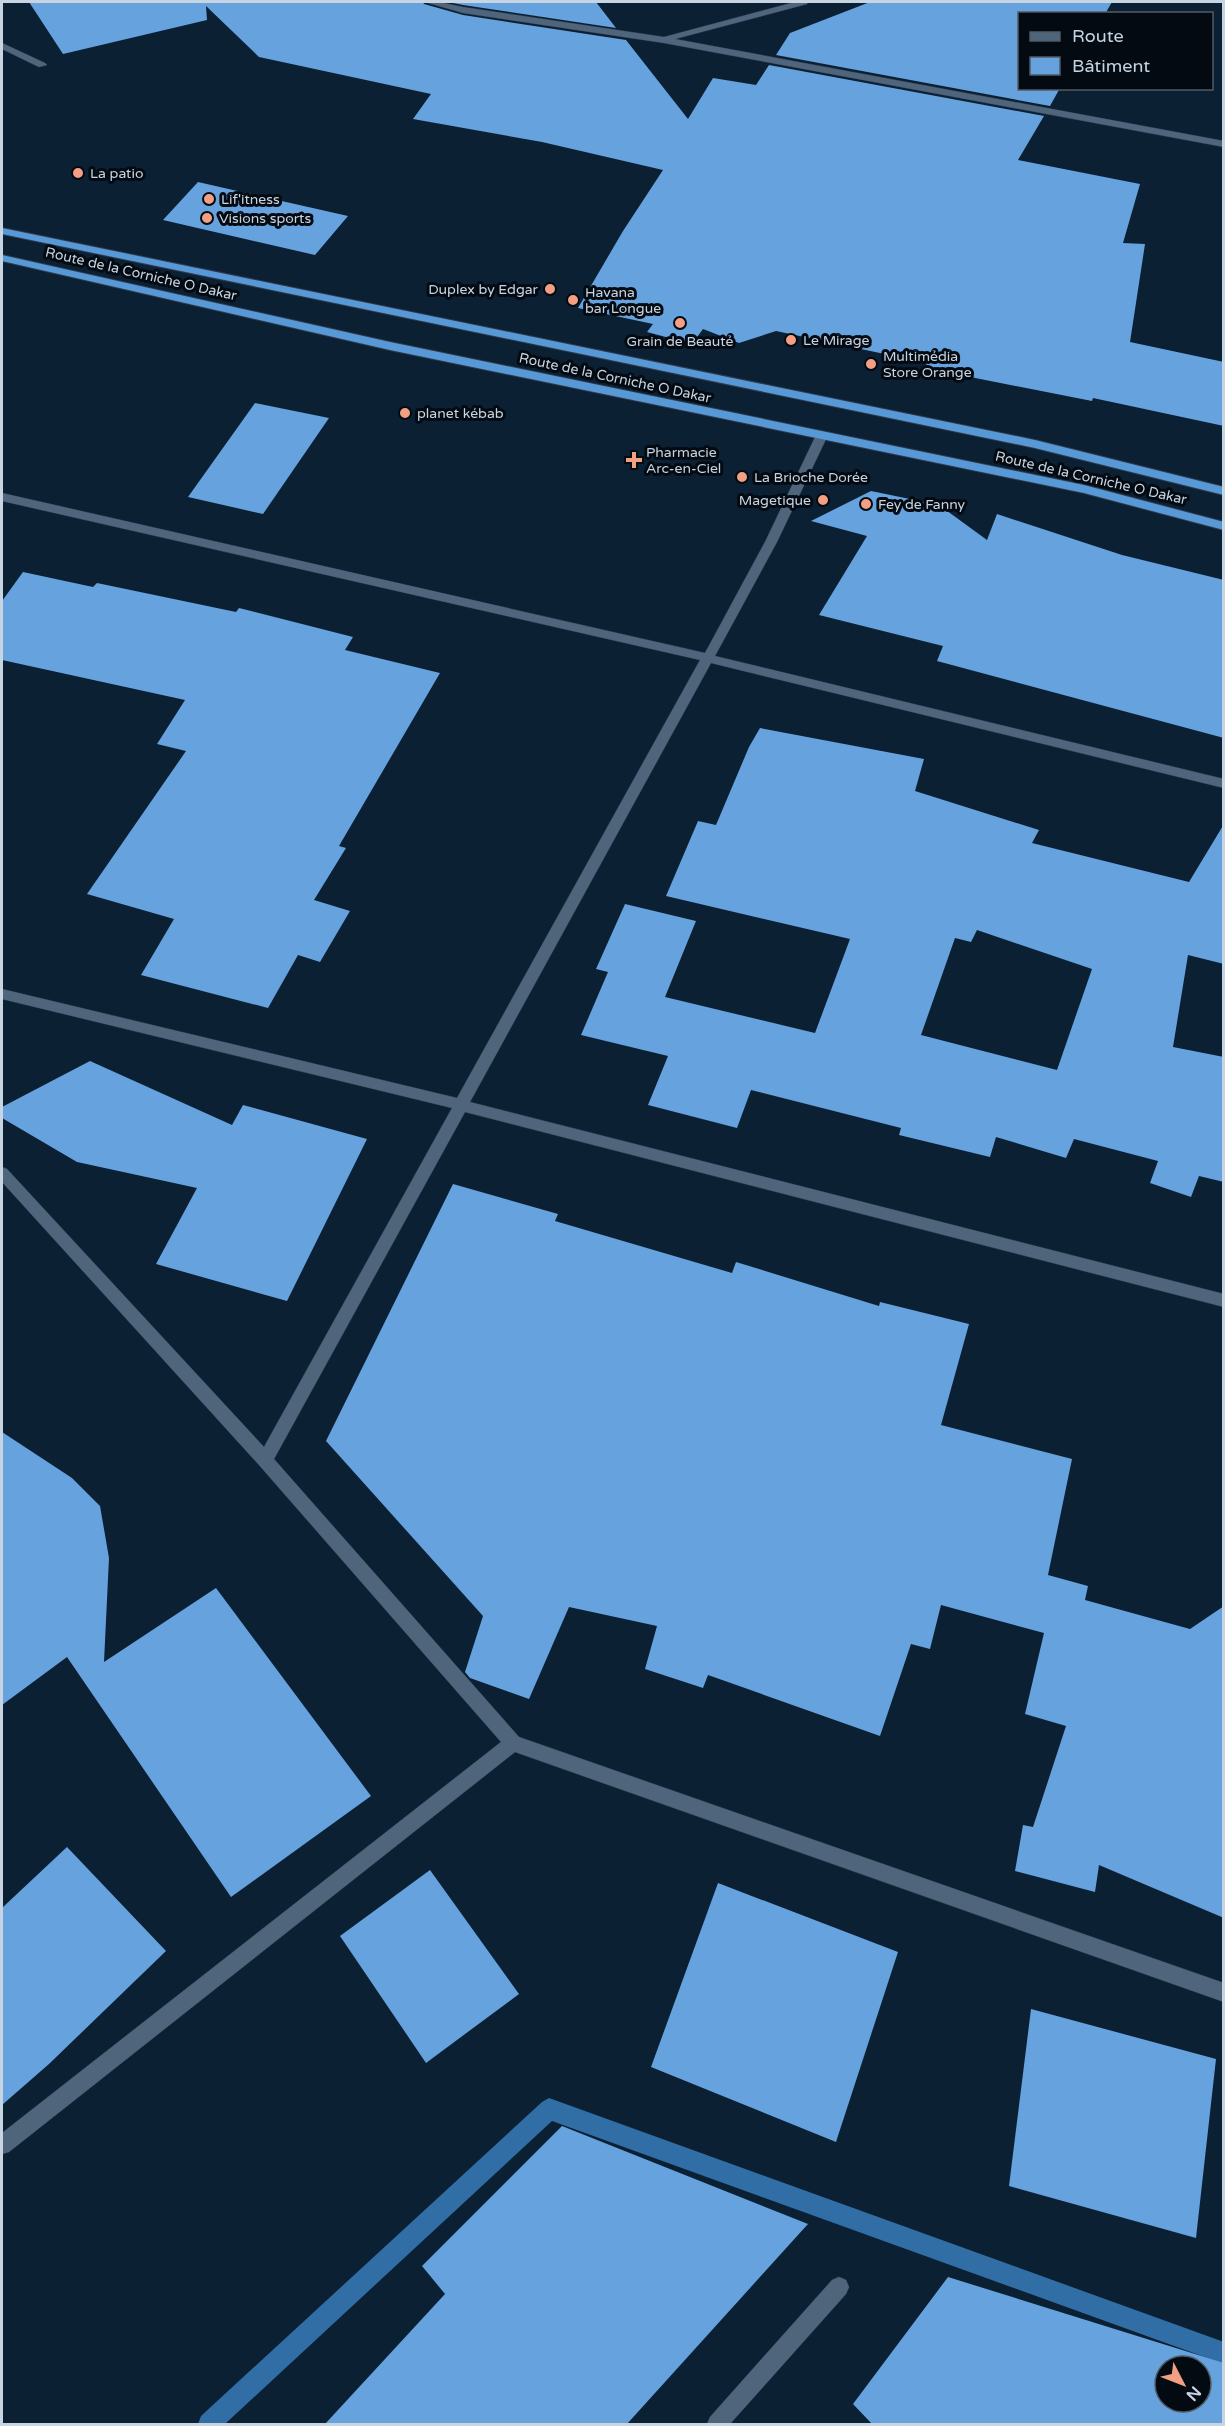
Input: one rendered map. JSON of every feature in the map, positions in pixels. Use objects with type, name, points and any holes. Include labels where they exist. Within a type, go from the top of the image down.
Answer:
[{"type":"highway","name":"Route de la Corniche O Dakar","points":[[2,231],[1035,444],[1224,492]]},
{"type":"highway","name":"Route de la Corniche O Dakar","points":[[2,258],[390,346],[1084,489],[1224,526]]},
{"type":"street","points":[[430,2],[463,10],[664,40],[1224,144]]},
{"type":"street","points":[[664,40],[804,2]]},
{"type":"street","points":[[2,46],[42,65]]},
{"type":"street","points":[[265,1460],[708,658],[771,542],[822,435]]},
{"type":"street","points":[[2,497],[708,658],[1224,784]]},
{"type":"street","points":[[2,994],[460,1104],[1224,1301]]},
{"type":"street","points":[[2,1173],[265,1460],[513,1743],[1224,1993]]},
{"type":"street","points":[[2,2145],[513,1743]]},
{"type":"street","points":[[717,2424],[839,2287]]},
{"type":"building","points":[[29,2],[423,2],[463,15],[626,40],[688,119],[713,78],[756,85],[769,65],[1044,116],[1018,160],[1140,184],[1123,243],[1145,244],[1130,342],[1224,362],[1224,426],[1093,398],[1092,401],[925,368],[927,363],[776,331],[739,343],[703,329],[692,344],[647,332],[653,324],[578,308],[623,231],[663,170],[542,142],[413,119],[431,94],[259,57],[206,6],[207,20],[63,54]]},
{"type":"building","points":[[448,2],[596,2],[616,28],[463,5]]},
{"type":"building","points":[[870,2],[1112,2],[1106,12],[1018,12],[1018,90],[1059,90],[1050,106],[776,55],[790,33]]},
{"type":"building","points":[[198,182],[348,216],[315,255],[163,220]]},
{"type":"building","points":[[255,403],[329,418],[263,514],[188,497]]},
{"type":"building","points":[[871,491],[939,505],[987,540],[997,514],[1122,555],[1224,580],[1224,738],[937,661],[943,646],[819,615],[867,536],[811,521]]},
{"type":"building","points":[[23,572],[93,587],[97,583],[236,612],[239,608],[353,637],[345,650],[440,673],[339,846],[346,848],[314,900],[350,911],[320,962],[298,955],[268,1008],[141,975],[174,919],[87,894],[186,751],[157,744],[185,700],[2,660],[2,601]]},
{"type":"building","points":[[760,728],[924,759],[915,791],[1039,830],[1032,843],[1189,882],[1224,824],[1224,964],[1188,955],[1173,1047],[1224,1057],[1224,1182],[1199,1176],[1191,1197],[1150,1183],[1158,1161],[1074,1139],[1066,1158],[996,1137],[990,1157],[899,1135],[901,1128],[751,1090],[737,1128],[648,1105],[668,1056],[581,1035],[608,972],[596,969],[625,904],[696,921],[665,997],[815,1033],[850,939],[666,896],[698,821],[716,825],[749,747]],"holes":[[[977,930],[1092,969],[1057,1070],[921,1035],[955,938],[971,942]]]},
{"type":"building","points":[[90,1061],[232,1125],[243,1105],[367,1139],[287,1301],[156,1264],[197,1188],[77,1162],[2,1118],[2,1107]]},
{"type":"building","points":[[453,1184],[558,1214],[555,1221],[732,1273],[736,1262],[879,1306],[880,1302],[969,1324],[941,1425],[1072,1459],[1048,1575],[1088,1586],[1085,1600],[1190,1629],[1224,1606],[1224,1918],[1099,1865],[1095,1892],[1015,1871],[1023,1825],[1033,1827],[1066,1726],[1025,1714],[1044,1633],[941,1605],[930,1649],[911,1644],[880,1736],[708,1675],[703,1688],[645,1669],[657,1626],[569,1607],[529,1699],[470,1678],[465,1672],[483,1616],[326,1441]]},
{"type":"building","points":[[2,1432],[72,1478],[100,1506],[109,1558],[104,1662],[216,1588],[371,1796],[231,1897],[67,1657],[2,1705]]},
{"type":"building","points":[[67,1847],[166,1951],[49,2064],[2,2105],[2,1908]]},
{"type":"building","points":[[430,1870],[519,1994],[426,2063],[340,1936]]},
{"type":"building","points":[[718,1883],[898,1952],[836,2142],[651,2067]]},
{"type":"building","points":[[1031,2009],[1216,2059],[1196,2238],[1009,2186]]},
{"type":"building","points":[[562,2126],[808,2224],[627,2424],[325,2424],[445,2294],[422,2266]]},
{"type":"building","points":[[948,2277],[1195,2354],[1153,2354],[1153,2414],[1213,2414],[1213,2360],[1224,2363],[1224,2424],[872,2424],[853,2404]]},
{"type":"waterway","points":[[209,2424],[549,2109],[1224,2353]]},
{"type":"place","name":"La patio","points":[[78,173]]},
{"type":"place","name":"Lif'itness","points":[[209,199]]},
{"type":"place","name":"Visions sports","points":[[207,218]]},
{"type":"place","name":"Duplex by Edgar","points":[[550,289]]},
{"type":"place","name":"Havana bar Longue","points":[[573,300]]},
{"type":"place","name":"Grain de Beauté","points":[[680,323]]},
{"type":"place","name":"Le Mirage","points":[[791,340]]},
{"type":"place","name":"Multimédia Store Orange","points":[[871,364]]},
{"type":"place","name":"planet kébab","points":[[405,413]]},
{"type":"place","name":"Pharmacie Arc-en-Ciel","points":[[634,460]]},
{"type":"place","name":"La Brioche Dorée","points":[[742,477]]},
{"type":"place","name":"Magetique","points":[[823,500]]},
{"type":"place","name":"Fey de Fanny","points":[[866,504]]}]
